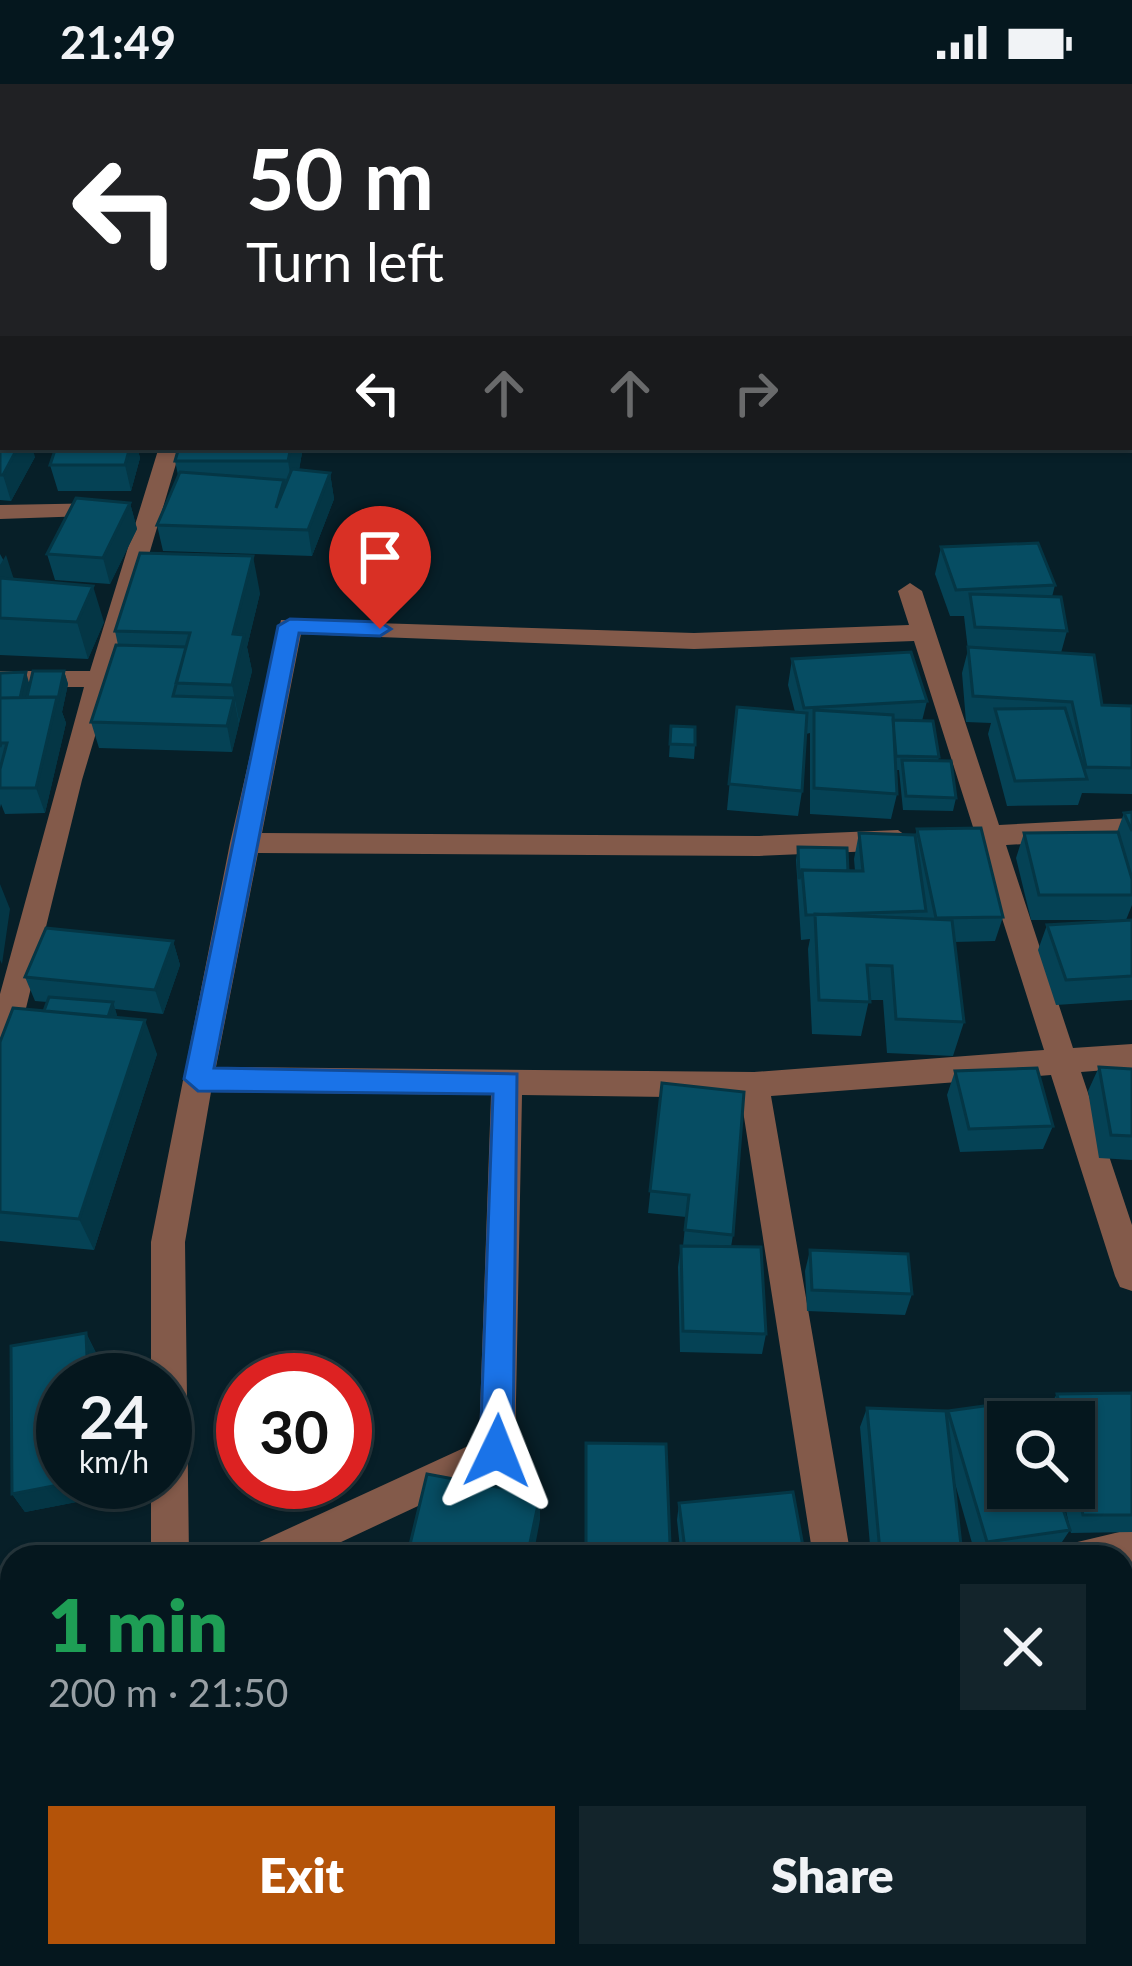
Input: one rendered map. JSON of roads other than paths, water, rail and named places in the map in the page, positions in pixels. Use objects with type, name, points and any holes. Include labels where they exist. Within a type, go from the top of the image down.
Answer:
[{"type":"street","points":[[0,1053],[100,679],[169,450]]},
{"type":"street","points":[[0,512],[151,509]]},
{"type":"street","points":[[910,591],[1132,1276]]},
{"type":"street","points":[[170,1545],[168,1242],[290,626],[694,641],[922,633]]},
{"type":"street","points":[[0,679],[100,679]]},
{"type":"street","points":[[244,844],[760,845],[1132,828]]},
{"type":"street","points":[[198,1079],[754,1085],[1132,1057]]},
{"type":"street","points":[[294,1545],[497,1451],[507,1082]]},
{"type":"street","points":[[754,1085],[830,1545]]}]
